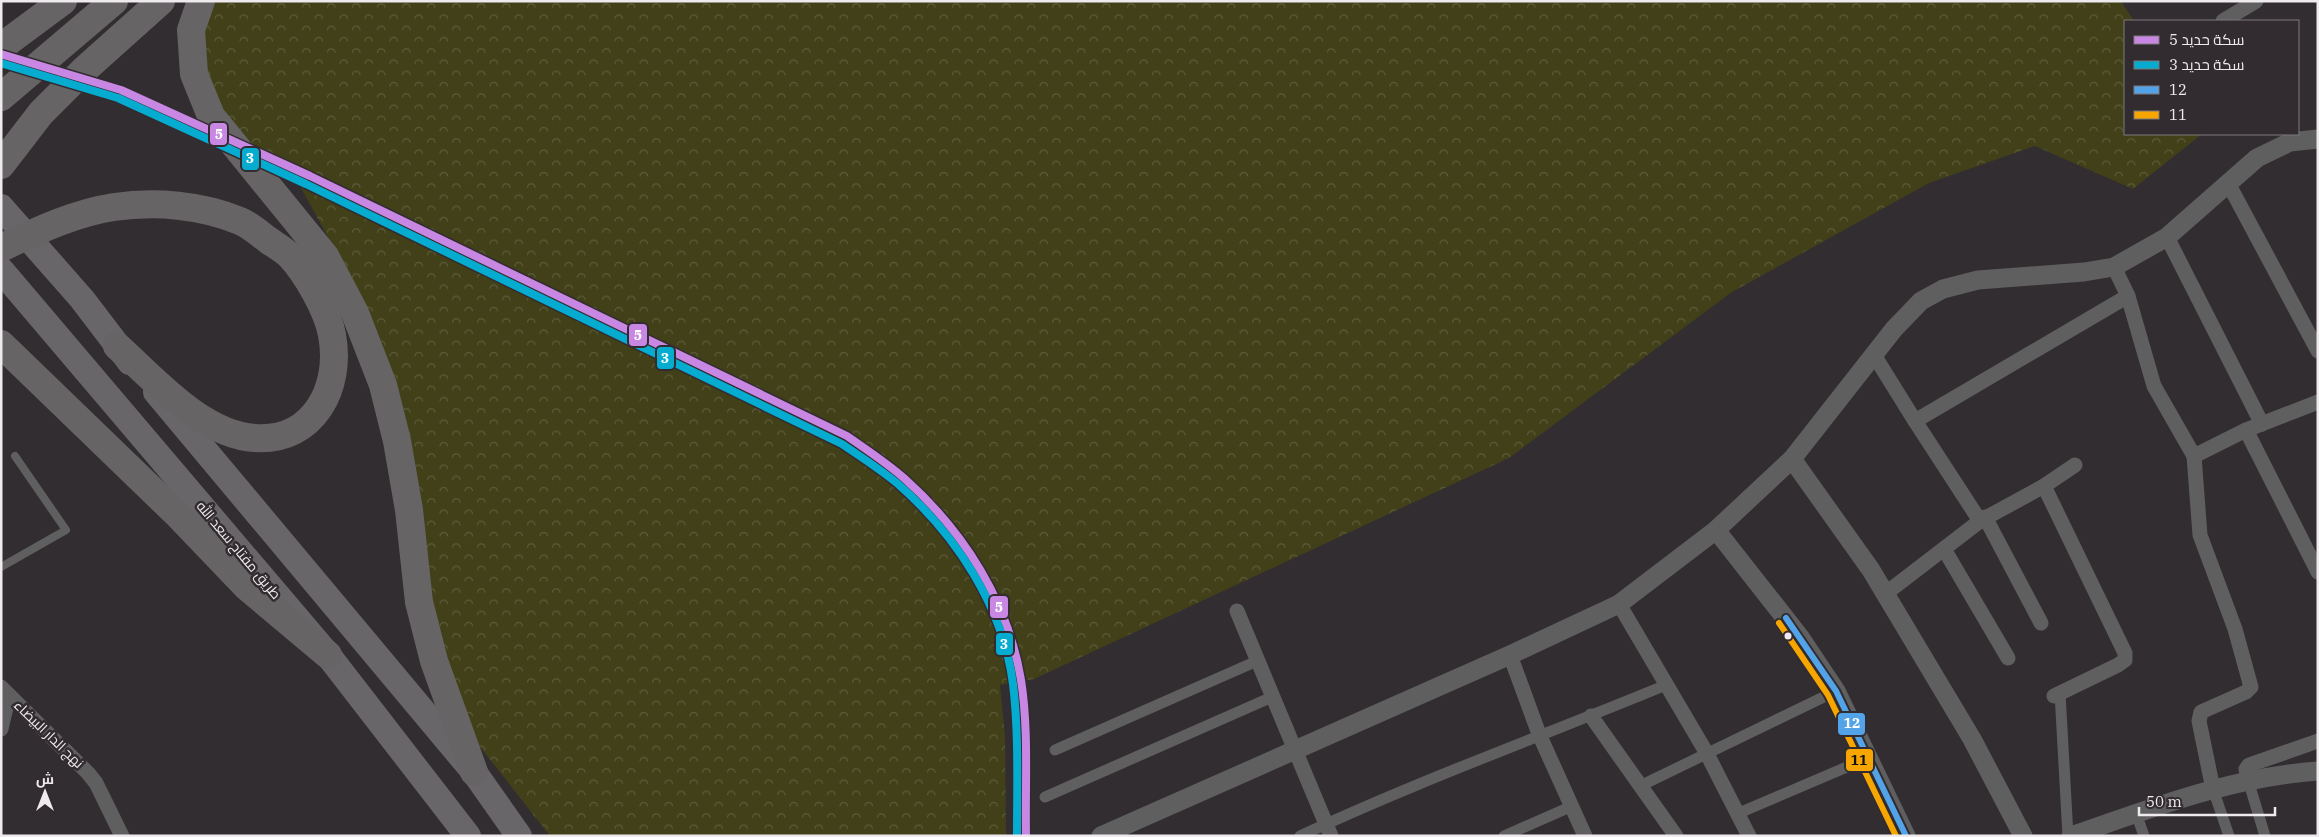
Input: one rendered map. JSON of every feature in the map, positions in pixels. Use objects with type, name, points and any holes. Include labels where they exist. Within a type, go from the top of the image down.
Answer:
[{"type":"highway","points":[[1,47],[63,1]]},
{"type":"highway","points":[[1,97],[114,1]]},
{"type":"highway","points":[[1,165],[41,113],[90,64],[161,1]]},
{"type":"highway","points":[[201,1],[191,30],[194,74],[211,116],[325,256],[355,313],[383,385],[397,441],[408,510],[419,602],[434,661],[474,772]]},
{"type":"highway","points":[[1,248],[55,222],[114,207],[152,205],[195,207],[242,222],[289,255],[314,289],[332,334],[333,372],[326,398],[309,422],[284,437],[254,438],[224,430],[190,412],[117,346]]},
{"type":"highway","points":[[1,207],[82,299],[117,346],[474,772],[519,836]]},
{"type":"highway","name":"طريق مفتاح سعد الله","points":[[1,270],[328,655],[468,836]]},
{"type":"highway","points":[[1,344],[179,516],[247,587],[328,655]]},
{"type":"street","points":[[2225,20],[2256,1]]},
{"type":"street","points":[[1101,836],[1510,655],[1619,604],[1716,530],[1792,459],[1894,329],[1921,302],[1943,289],[1978,280],[2084,272],[2114,266],[2167,237],[2228,182],[2284,138],[2318,139]]},
{"type":"street","points":[[2228,182],[2318,350]]},
{"type":"street","points":[[2167,237],[2262,424]]},
{"type":"street","points":[[2114,266],[2128,296],[2142,341],[2151,380],[2194,456],[2200,535],[2234,629],[2251,687],[2246,692],[2201,712],[2199,721],[2213,789],[2229,836]]},
{"type":"street","points":[[1915,421],[2128,296]]},
{"type":"street","points":[[1874,355],[1915,421],[1982,519],[2041,623]]},
{"type":"street","points":[[2194,456],[2246,430],[2318,402]]},
{"type":"street","points":[[2246,430],[2318,572]]},
{"type":"street","points":[[1792,459],[1871,570],[1972,740],[2023,836]]},
{"type":"street","points":[[1885,594],[1982,519],[2044,486],[2075,465]]},
{"type":"street","points":[[2044,486],[2125,653],[2125,660],[2057,694],[2070,836],[2213,789],[2286,773],[2318,772]]},
{"type":"street","points":[[1716,530],[1800,637],[1836,691],[1906,836]]},
{"type":"street","points":[[1944,549],[2008,658]]},
{"type":"street","points":[[1619,604],[1706,752],[1749,836]]},
{"type":"street","points":[[1237,610],[1257,662],[1297,750],[1328,830]]},
{"type":"street","points":[[1510,655],[1539,734],[1570,807],[1585,836]]},
{"type":"street","points":[[1056,750],[1257,662]]},
{"type":"street","points":[[1300,836],[1328,830],[1539,734],[1591,716],[1666,684]]},
{"type":"street","points":[[1,729],[5,691]]},
{"type":"street","name":"نهج الدار البيضاء","points":[[5,691],[88,773],[122,836]]},
{"type":"street","points":[[1640,786],[1706,752],[1836,691]]},
{"type":"street","points":[[1045,797],[1272,697]]},
{"type":"street","points":[[1591,716],[1676,836]]},
{"type":"street","points":[[2265,836],[2246,769],[2249,765],[2318,741]]},
{"type":"street","points":[[1738,813],[1868,758]]},
{"type":"street","points":[[1504,836],[1519,833],[1570,807]]},
{"type":"street","points":[[2136,813],[2144,836]]},
{"type":"lane","points":[[1,568],[66,530],[15,456]]},
{"type":"green space","points":[[205,1],[2121,1],[2133,20],[2124,20],[2124,135],[2201,135],[2133,189],[2035,146],[1929,183],[1732,292],[1509,458],[1034,679],[1000,685],[1005,737],[1006,836],[550,836],[477,743],[426,611],[397,421],[334,248],[301,188],[233,126],[203,73]]},
{"type":"rail line","name":"5","points":[[1,54],[121,90],[310,176],[847,436],[877,457],[905,479],[926,500],[964,545],[980,570],[1006,623],[1015,651],[1023,699],[1026,738],[1026,836]]},
{"type":"rail line","name":"3","points":[[1,63],[118,98],[306,184],[842,444],[884,473],[919,504],[957,549],[974,574],[988,600],[999,627],[1008,655],[1015,703],[1017,836]]},
{"type":"transit line","name":"12","points":[[1786,618],[1836,691],[1906,836]]},
{"type":"transit line","name":"11","points":[[1779,623],[1828,695],[1896,836]]}]
